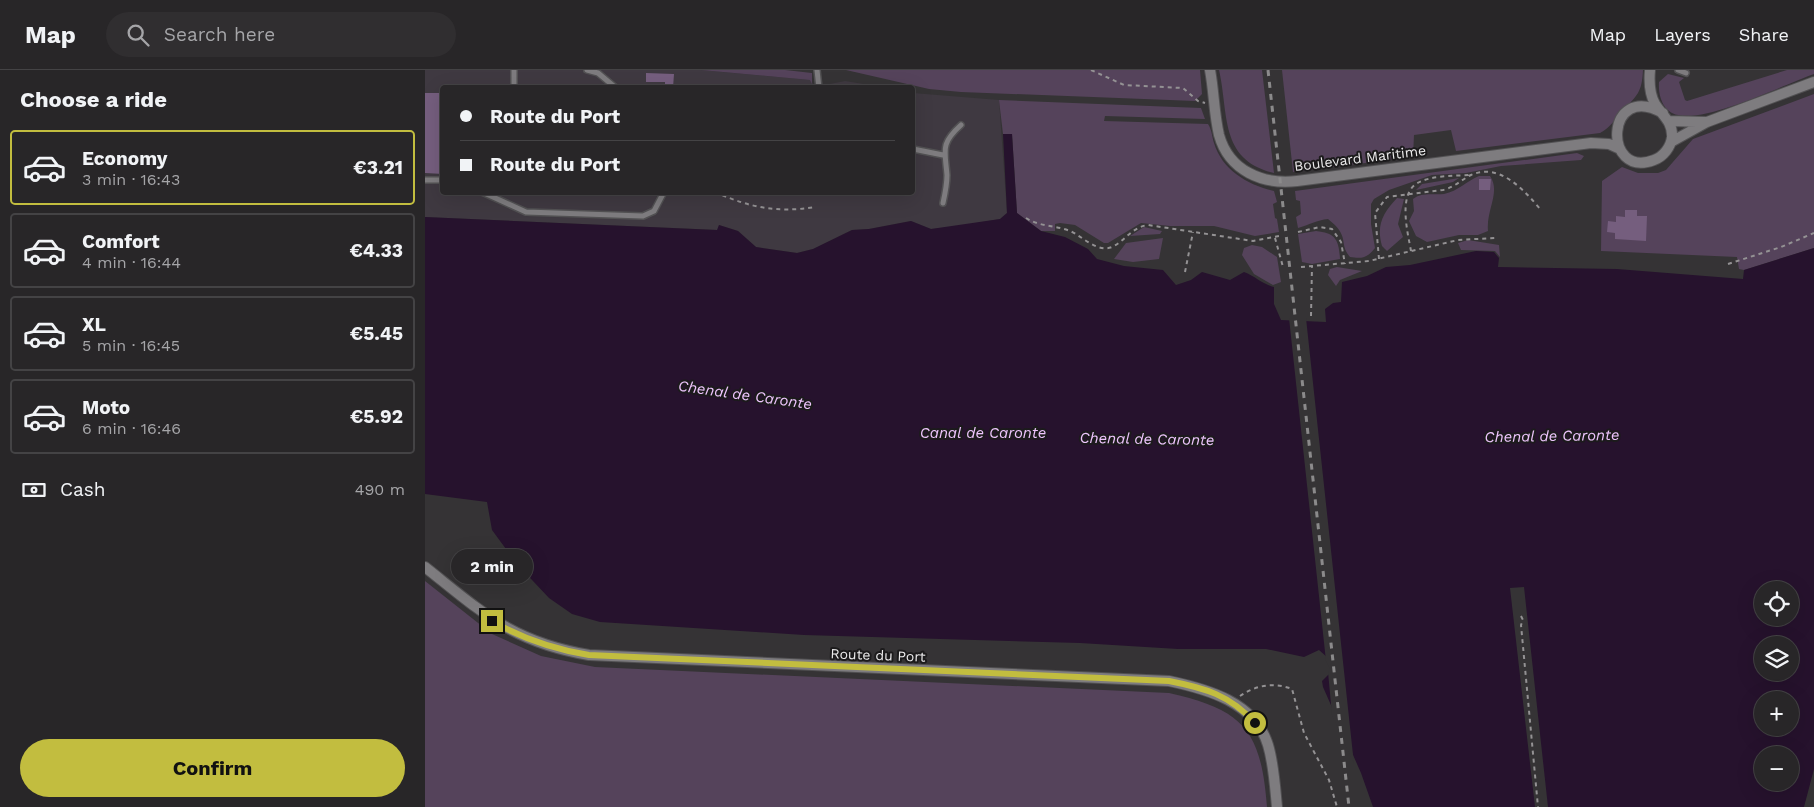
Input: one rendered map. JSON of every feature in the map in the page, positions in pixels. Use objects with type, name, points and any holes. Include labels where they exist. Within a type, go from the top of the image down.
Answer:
[{"type":"street","name":"Boulevard Maritime","points":[[1210,70],[1220,136],[1233,160],[1250,174],[1272,182],[1297,181],[1591,143],[1609,144],[1620,148]]},
{"type":"street","points":[[1650,70],[1649,83],[1655,104],[1666,117],[1671,129],[1671,142],[1665,153],[1648,162],[1630,159],[1620,148],[1615,137],[1617,125],[1625,113],[1636,107],[1647,106],[1666,117],[1707,122]]},
{"type":"street","points":[[1671,142],[1707,122],[1814,82]]},
{"type":"street","points":[[1636,107],[1649,83]]},
{"type":"street","name":"Boulevard Maritime","points":[[1591,143],[1607,136],[1617,125]]},
{"type":"street","name":"Route du Port","points":[[425,567],[492,621],[529,640],[562,651],[589,655],[675,660],[1169,681],[1197,687],[1233,702],[1255,723],[1268,744],[1277,807]]},
{"type":"lane","points":[[514,70],[514,85]]},
{"type":"lane","points":[[587,70],[599,73],[613,85]]},
{"type":"lane","points":[[817,70],[819,85]]},
{"type":"lane","points":[[1678,70],[1686,74]]},
{"type":"lane","points":[[943,203],[947,174],[943,155],[947,140],[961,125]]},
{"type":"lane","points":[[915,150],[943,155]]},
{"type":"lane","points":[[425,180],[440,180]]},
{"type":"lane","points":[[488,195],[526,212],[643,216],[654,211],[662,195]]},
{"type":"path","points":[[1091,70],[1124,84],[1183,88],[1198,101],[1215,104]]},
{"type":"path","points":[[1412,252],[1405,216],[1413,187],[1424,181],[1497,174],[1509,178],[1525,190],[1541,210]]},
{"type":"path","points":[[1379,259],[1374,222],[1375,213],[1387,197],[1451,188],[1472,175]]},
{"type":"path","points":[[722,195],[750,206],[768,209],[797,210],[816,207]]},
{"type":"path","points":[[1026,218],[1036,225],[1057,227],[1071,231],[1104,248],[1112,247],[1142,226],[1253,241],[1277,236],[1283,267]]},
{"type":"path","points":[[1298,232],[1320,227],[1332,229],[1341,242],[1345,264]]},
{"type":"path","points":[[1185,272],[1193,232]]},
{"type":"path","points":[[1728,264],[1781,247],[1814,233]]},
{"type":"path","points":[[1301,267],[1345,264],[1379,259],[1458,240],[1495,238]]},
{"type":"path","points":[[1311,316],[1312,266]]},
{"type":"path","points":[[1521,616],[1523,620],[1521,625],[1539,807]]},
{"type":"path","points":[[1233,702],[1249,690],[1262,686],[1275,685],[1292,689],[1304,733],[1329,780],[1337,807]]},
{"type":"shaded area","points":[[425,70],[701,70],[811,80],[813,84],[825,85],[440,85],[440,195],[915,195],[915,93],[999,100],[1007,213],[1000,219],[931,229],[911,221],[869,229],[852,230],[813,249],[797,253],[756,247],[738,231],[719,225],[718,230],[425,217]]},
{"type":"shaded area","points":[[701,70],[785,70],[812,73],[812,84],[810,80]]},
{"type":"shaded area","points":[[846,70],[1200,70],[1202,94],[1195,101],[961,92],[929,89]]},
{"type":"shaded area","points":[[1219,70],[1262,70],[1274,173],[1256,167],[1244,158],[1235,146],[1226,118]]},
{"type":"shaded area","points":[[1282,70],[1643,70],[1640,89],[1635,97],[1610,126],[1600,133],[1456,151],[1451,130],[1414,135],[1413,157],[1293,172]]},
{"type":"shaded area","points":[[1787,70],[1814,70],[1814,74],[1746,101],[1708,113],[1691,116],[1673,113],[1662,103],[1659,93],[1659,82],[1668,74],[1684,78],[1679,82],[1687,101]]},
{"type":"shaded area","points":[[845,81],[870,85],[825,85]]},
{"type":"shaded area","points":[[1814,94],[1814,248],[1744,270],[1739,269],[1737,257],[1601,251],[1602,181],[1622,167],[1638,173],[1658,173],[1666,170],[1693,139]]},
{"type":"shaded area","points":[[999,100],[1201,108],[1205,119],[1105,116],[1104,121],[1208,124],[1218,153],[1223,161],[1237,175],[1255,185],[1274,191],[1277,202],[1273,204],[1279,232],[1255,236],[1214,226],[1170,226],[1141,223],[1108,243],[1104,243],[1075,225],[1060,223],[1055,224],[1055,231],[1041,231],[1017,213],[1012,134],[1003,134]]},
{"type":"shaded area","points":[[1577,153],[1584,156],[1581,160],[1501,166],[1466,173],[1432,175],[1389,190],[1374,199],[1371,204],[1371,224],[1375,248],[1364,257],[1350,257],[1345,248],[1342,235],[1328,219],[1298,228],[1296,217],[1301,214],[1300,201],[1296,200],[1295,191]]},
{"type":"shaded area","points":[[1479,176],[1490,176],[1494,188],[1488,231],[1478,235],[1459,235],[1427,242],[1416,236],[1409,221],[1414,211],[1413,199],[1423,195],[1449,193]]},
{"type":"shaded area","points":[[1459,178],[1453,182],[1416,190],[1422,184]]},
{"type":"shaded area","points":[[1397,198],[1404,199],[1398,224],[1403,237],[1387,251],[1382,246],[1380,239],[1380,226],[1388,209]]},
{"type":"shaded area","points":[[1144,227],[1162,231],[1160,234],[1130,236]]},
{"type":"shaded area","points":[[1316,231],[1328,233],[1335,238],[1339,246],[1340,259],[1312,264],[1302,262],[1298,234]]},
{"type":"shaded area","points":[[1163,238],[1159,259],[1133,262],[1114,259],[1126,243]]},
{"type":"shaded area","points":[[1468,240],[1499,245],[1500,257],[1495,251],[1461,250],[1458,243]]},
{"type":"shaded area","points":[[1252,245],[1262,247],[1277,257],[1281,282],[1273,285],[1254,274],[1242,255],[1244,248]]},
{"type":"shaded area","points":[[1337,267],[1362,271],[1340,280],[1336,286],[1328,275],[1330,269]]},
{"type":"shaded area","points":[[425,581],[492,634],[541,656],[595,667],[1169,693],[1215,707],[1231,716],[1244,728],[1253,742],[1260,759],[1267,807],[425,807]]},
{"type":"water","name":"Canal de Caronte","points":[[1003,134],[1012,134],[1017,213],[1041,231],[1065,237],[1088,249],[1097,259],[1124,266],[1163,270],[1176,285],[1191,280],[1202,272],[1230,280],[1244,272],[1274,287],[1274,304],[1281,320],[1326,322],[1325,309],[1333,303],[1341,302],[1342,282],[1367,276],[1386,267],[1410,265],[1476,251],[1494,252],[1499,258],[1498,267],[1617,269],[1743,279],[1744,270],[1814,248],[1814,769],[1804,807],[1548,807],[1524,587],[1510,588],[1535,807],[1373,807],[1361,773],[1323,687],[1322,681],[1333,670],[1328,658],[1319,650],[1304,657],[1266,649],[1178,649],[1080,643],[804,635],[600,622],[572,614],[549,598],[517,564],[492,530],[487,502],[425,494],[425,217],[717,230],[719,225],[738,231],[756,247],[797,253],[813,249],[852,230],[869,229],[911,221],[931,229],[1000,219],[1007,213]]},
{"type":"pier","points":[[1289,318],[1306,318],[1354,764],[1332,715],[1328,672],[1330,669],[1326,661]]},
{"type":"building","points":[[646,73],[674,74],[673,85],[665,85],[665,82],[646,82]]},
{"type":"building","points":[[425,93],[440,93],[440,174],[425,173]]},
{"type":"building","points":[[1479,179],[1491,179],[1490,190],[1479,190]]},
{"type":"building","points":[[1625,210],[1637,210],[1637,216],[1647,216],[1646,241],[1615,239],[1615,233],[1607,232],[1608,221],[1616,222],[1616,216],[1625,217]]},
{"type":"railway","points":[[1268,70],[1349,807]]},
{"type":"route","points":[[492,621],[537,643],[562,651],[589,655],[1169,681],[1197,687],[1221,696],[1240,706],[1255,723]]},
{"type":"water label","name":"Chenal de Caronte","points":[[745,395]]},
{"type":"water label","name":"Chenal de Caronte","points":[[1552,436]]},
{"type":"water label","name":"Chenal de Caronte","points":[[1147,439]]}]
